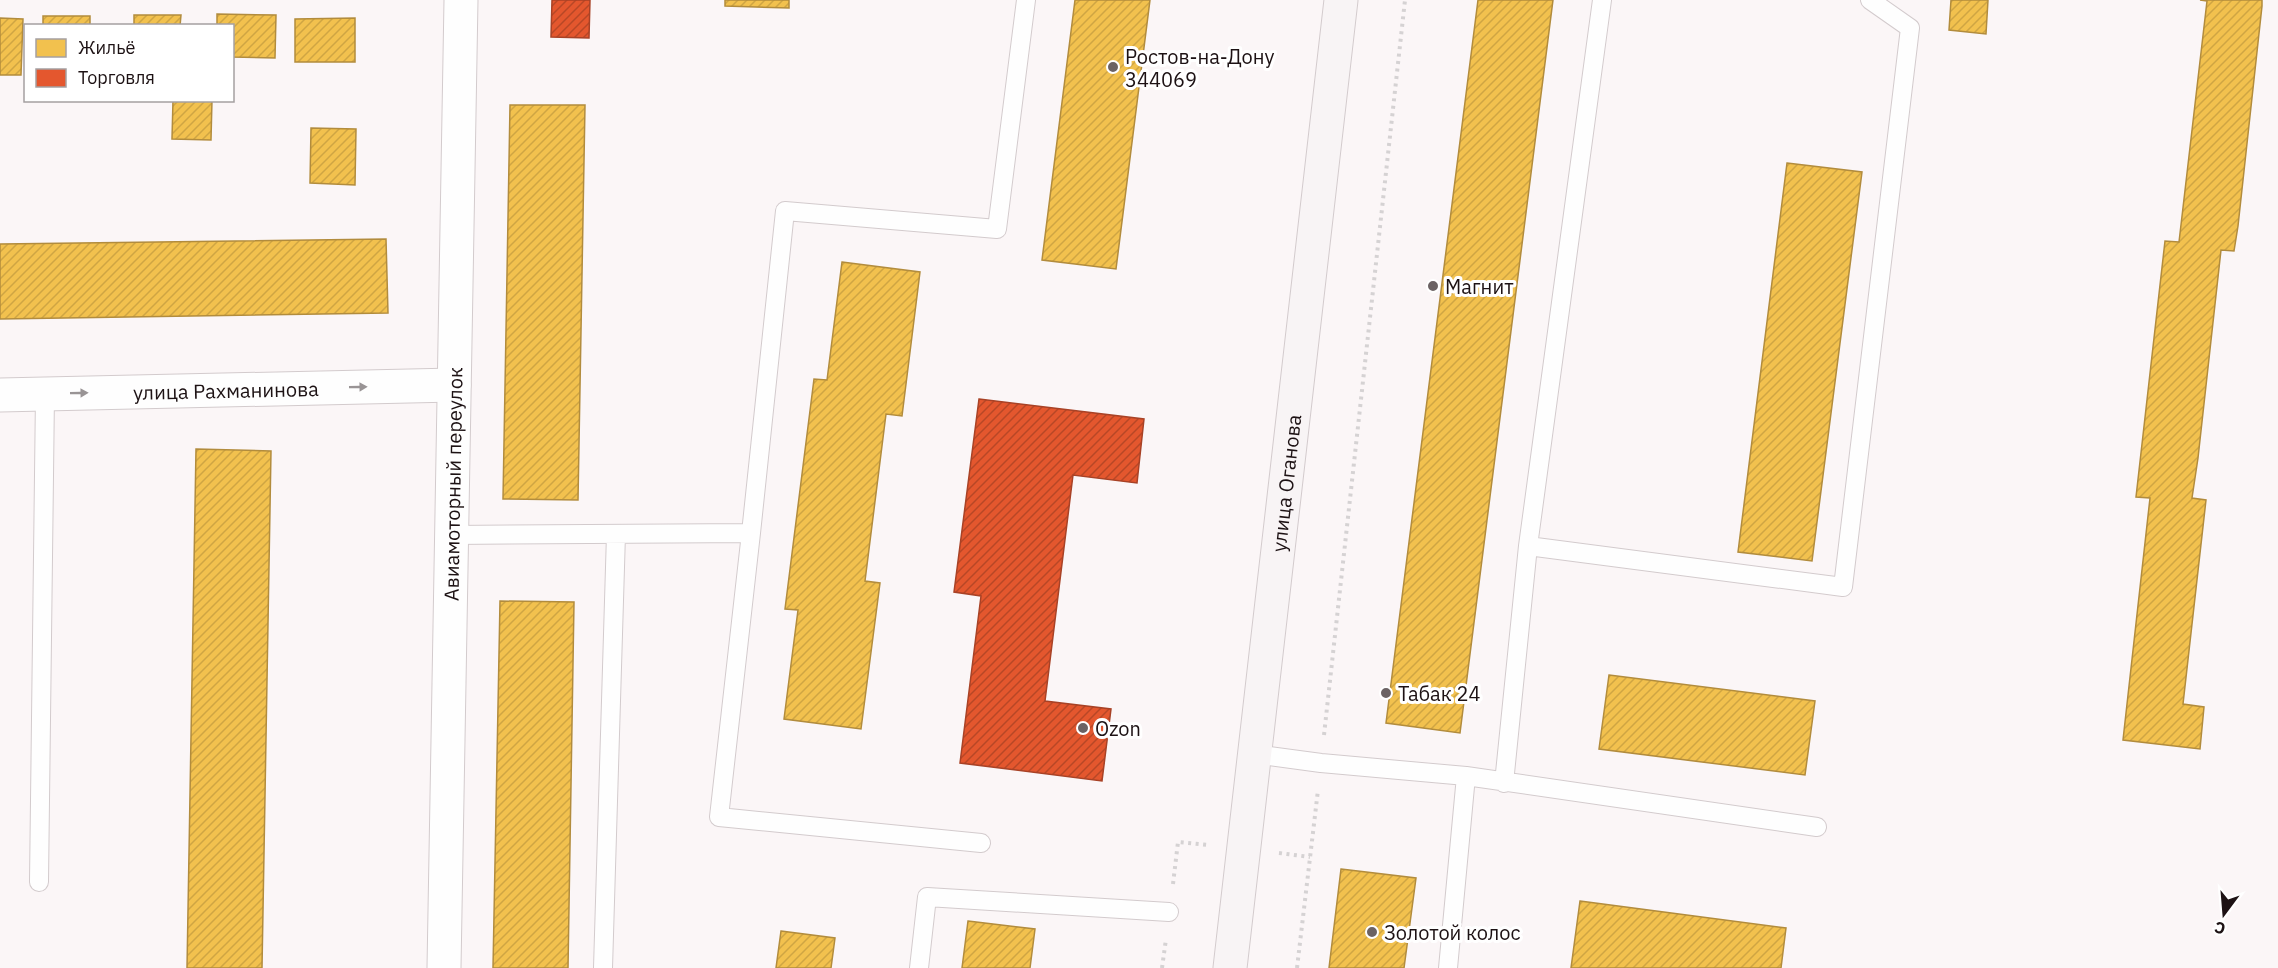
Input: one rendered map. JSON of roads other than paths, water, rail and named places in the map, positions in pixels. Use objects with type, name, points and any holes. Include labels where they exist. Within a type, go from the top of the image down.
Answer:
[{"type":"main road","name":"улица Оганова","points":[[1230,968],[1341,0]]},
{"type":"street","name":"Авиамоторный переулок","points":[[444,968],[461,0]]},
{"type":"street","name":"улица Рахманинова","points":[[0,395],[454,385]]},
{"type":"lane","points":[[981,843],[719,817],[785,211],[997,229],[1026,0]]},
{"type":"lane","points":[[1504,783],[1528,546],[1602,0]]},
{"type":"lane","points":[[1528,546],[1842,587],[1910,28],[1870,0]]},
{"type":"lane","points":[[39,882],[45,394]]},
{"type":"lane","points":[[451,535],[751,533]]},
{"type":"lane","points":[[603,968],[616,534]]},
{"type":"lane","points":[[1255,754],[1321,763],[1466,776],[1817,827]]},
{"type":"lane","points":[[1448,968],[1466,776]]},
{"type":"lane","points":[[919,968],[927,897],[1169,912]]},
{"type":"place","name":"Ростов-на-Дону 344069","points":[[1113,67]]},
{"type":"place","name":"Магнит","points":[[1433,286]]},
{"type":"place","name":"Табак 24","points":[[1386,693]]},
{"type":"place","name":"Ozon","points":[[1083,728]]},
{"type":"place","name":"Золотой колос","points":[[1372,932]]}]
